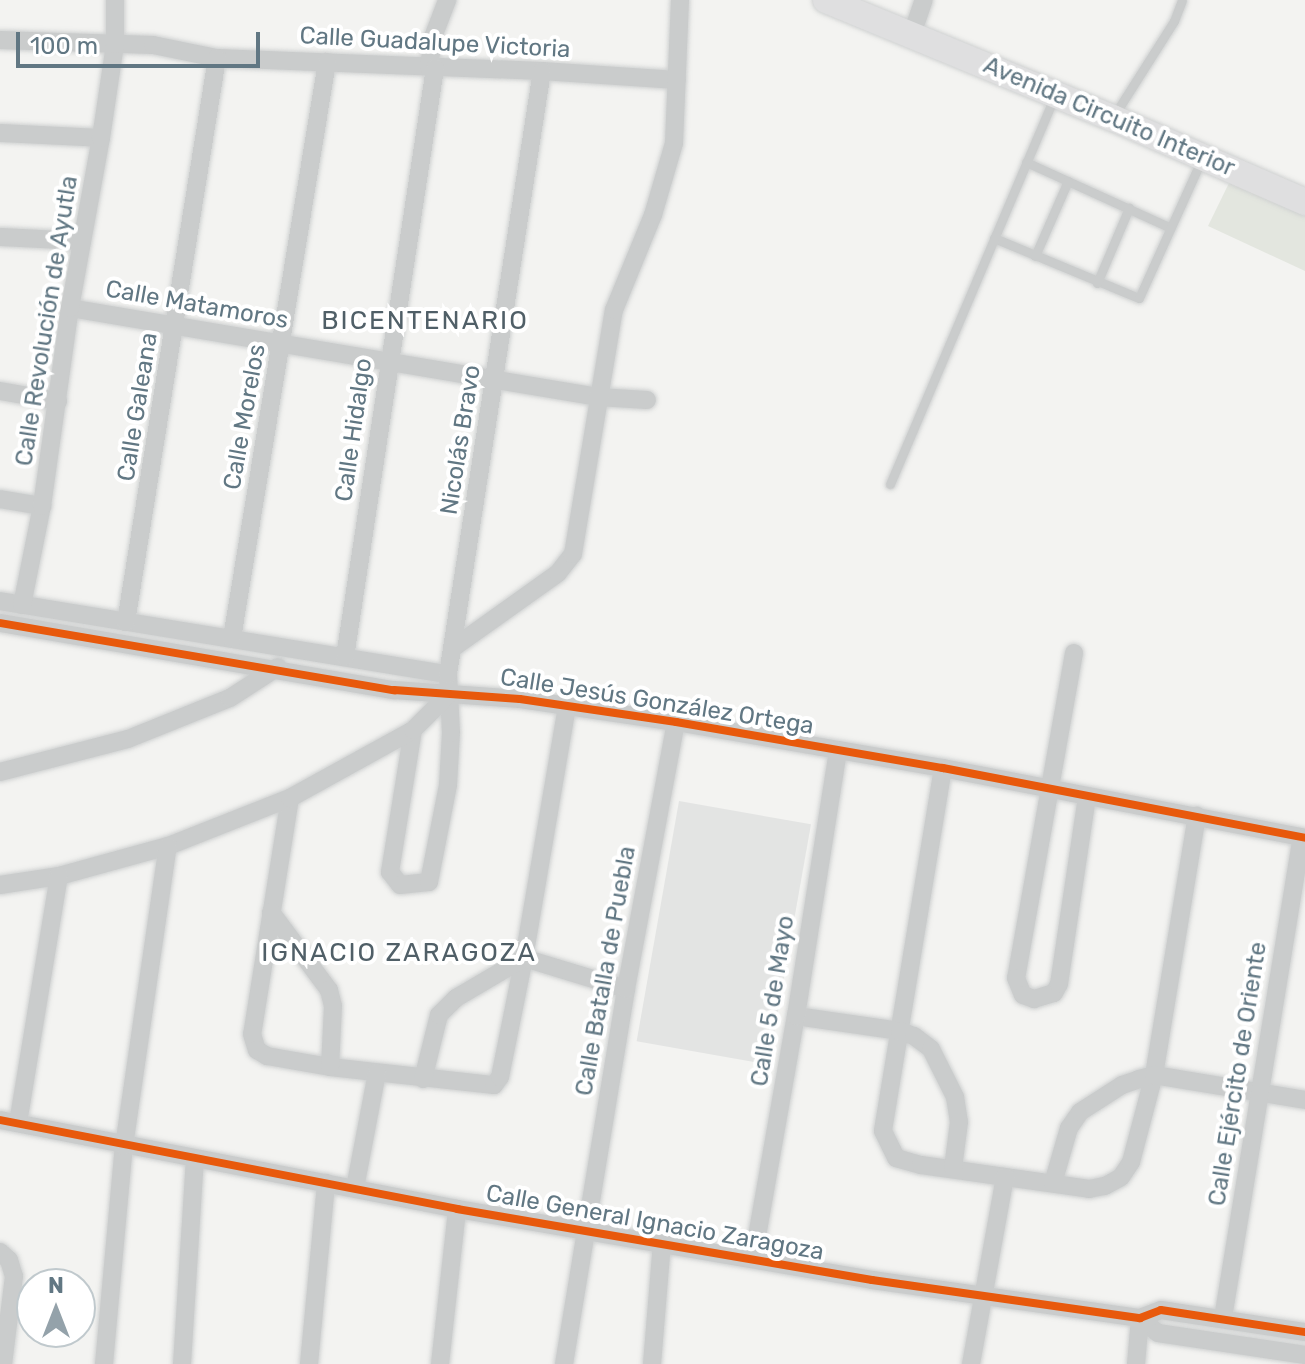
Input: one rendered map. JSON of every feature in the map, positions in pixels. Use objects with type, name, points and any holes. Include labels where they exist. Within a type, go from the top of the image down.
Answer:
[{"type":"main road","name":"Avenida Circuito Interior","points":[[826,0],[1113,118],[1305,202]]},
{"type":"street","name":"Calle Revolución de Ayutla","points":[[22,605],[42,506],[70,308],[101,138],[115,44],[115,0]]},
{"type":"street","name":"Calle Hidalgo","points":[[345,657],[432,67],[434,31],[447,0]]},
{"type":"street","points":[[453,648],[558,573],[573,554],[598,397],[621,286],[653,215],[674,143],[680,0]]},
{"type":"street","points":[[912,34],[924,0]]},
{"type":"street","name":"Calle Guadalupe Victoria","points":[[0,40],[162,46],[217,58],[542,71],[677,80]]},
{"type":"street","name":"Calle Galeana","points":[[126,622],[217,58]]},
{"type":"street","name":"Calle Morelos","points":[[232,638],[327,62]]},
{"type":"street","name":"Nicolás Bravo","points":[[413,730],[390,872],[400,885],[424,885],[430,879],[448,785],[451,733],[448,674],[542,71]]},
{"type":"street","points":[[0,133],[101,138]]},
{"type":"street","points":[[0,237],[82,241]]},
{"type":"street","name":"Calle Matamoros","points":[[70,308],[495,377],[598,397],[647,400]]},
{"type":"street","points":[[0,391],[58,401]]},
{"type":"street","points":[[0,499],[42,506]]},
{"type":"street","points":[[0,601],[448,674]]},
{"type":"street","name":"Calle Jesús González Ortega","points":[[0,624],[278,667],[394,690],[520,699],[676,722],[943,768],[1304,838]]},
{"type":"street","points":[[1074,653],[1016,978],[1023,995],[1034,999],[1054,993],[1059,984],[1087,797]]},
{"type":"street","points":[[0,772],[128,739],[230,698],[278,667]]},
{"type":"street","points":[[0,885],[59,876],[168,846],[290,798],[413,730],[447,696]]},
{"type":"street","points":[[290,798],[253,1042],[267,1056],[423,1079],[494,1085],[500,1077],[524,958],[567,707]]},
{"type":"street","name":"Calle Batalla de Puebla","points":[[564,1364],[626,989],[676,722]]},
{"type":"street","name":"Calle 5 de Mayo","points":[[753,1259],[838,750]]},
{"type":"street","points":[[943,768],[883,1131],[891,1154],[902,1161],[1089,1189],[1105,1186],[1121,1177],[1141,1128],[1154,1075],[1197,816]]},
{"type":"street","name":"Calle Ejército de Oriente","points":[[1223,1318],[1257,1093],[1304,838]]},
{"type":"street","points":[[104,1364],[124,1146],[168,846]]},
{"type":"street","points":[[9,1121],[59,876]]},
{"type":"street","points":[[271,912],[329,990],[333,1006],[330,1067]]},
{"type":"street","points":[[423,1079],[439,1015],[456,998],[524,958],[626,989]]},
{"type":"street","points":[[796,1016],[900,1031],[931,1049],[951,1086],[959,1122],[953,1168]]},
{"type":"street","points":[[355,1188],[377,1073]]},
{"type":"street","points":[[1053,1183],[1069,1128],[1080,1112],[1122,1085],[1154,1075],[1305,1100]]},
{"type":"street","name":"Calle General Ignacio Zaragoza","points":[[9,1121],[457,1209],[982,1297],[1140,1318],[1161,1310],[1305,1332]]},
{"type":"street","points":[[182,1364],[195,1159]]},
{"type":"street","points":[[971,1364],[1005,1177]]},
{"type":"street","points":[[309,1364],[326,1183]]},
{"type":"street","points":[[440,1364],[457,1209]]},
{"type":"street","points":[[652,1364],[662,1243]]},
{"type":"street","points":[[0,1252],[9,1260],[14,1276],[3,1364]]},
{"type":"street","points":[[1136,1364],[1140,1318]]},
{"type":"street","name":"Calle General Ignacio Zaragoza","points":[[1140,1318],[1158,1333],[1305,1355]]},
{"type":"street","points":[[1267,1349],[1270,1326]]},
{"type":"lane","points":[[1113,118],[1174,21],[1182,0]]},
{"type":"lane","points":[[890,484],[1055,94]]},
{"type":"lane","points":[[994,238],[1139,298],[1203,157]]},
{"type":"lane","points":[[1026,162],[1171,228]]},
{"type":"lane","points":[[1035,256],[1068,181]]},
{"type":"lane","points":[[1097,283],[1129,208]]},
{"type":"shaded area","points":[[1229,183],[1305,216],[1305,271],[1208,226]]},
{"type":"shaded area","points":[[679,801],[811,824],[769,1065],[637,1041]]},
{"type":"cycle path","points":[[0,623],[394,690],[520,699],[676,722],[943,768],[1305,838]]},
{"type":"cycle path","points":[[0,1120],[457,1209],[872,1280],[1140,1318],[1161,1310],[1305,1332]]},
{"type":"district","name":"BICENTENARIO","points":[[425,321]]},
{"type":"district","name":"IGNACIO ZARAGOZA","points":[[399,953]]}]
